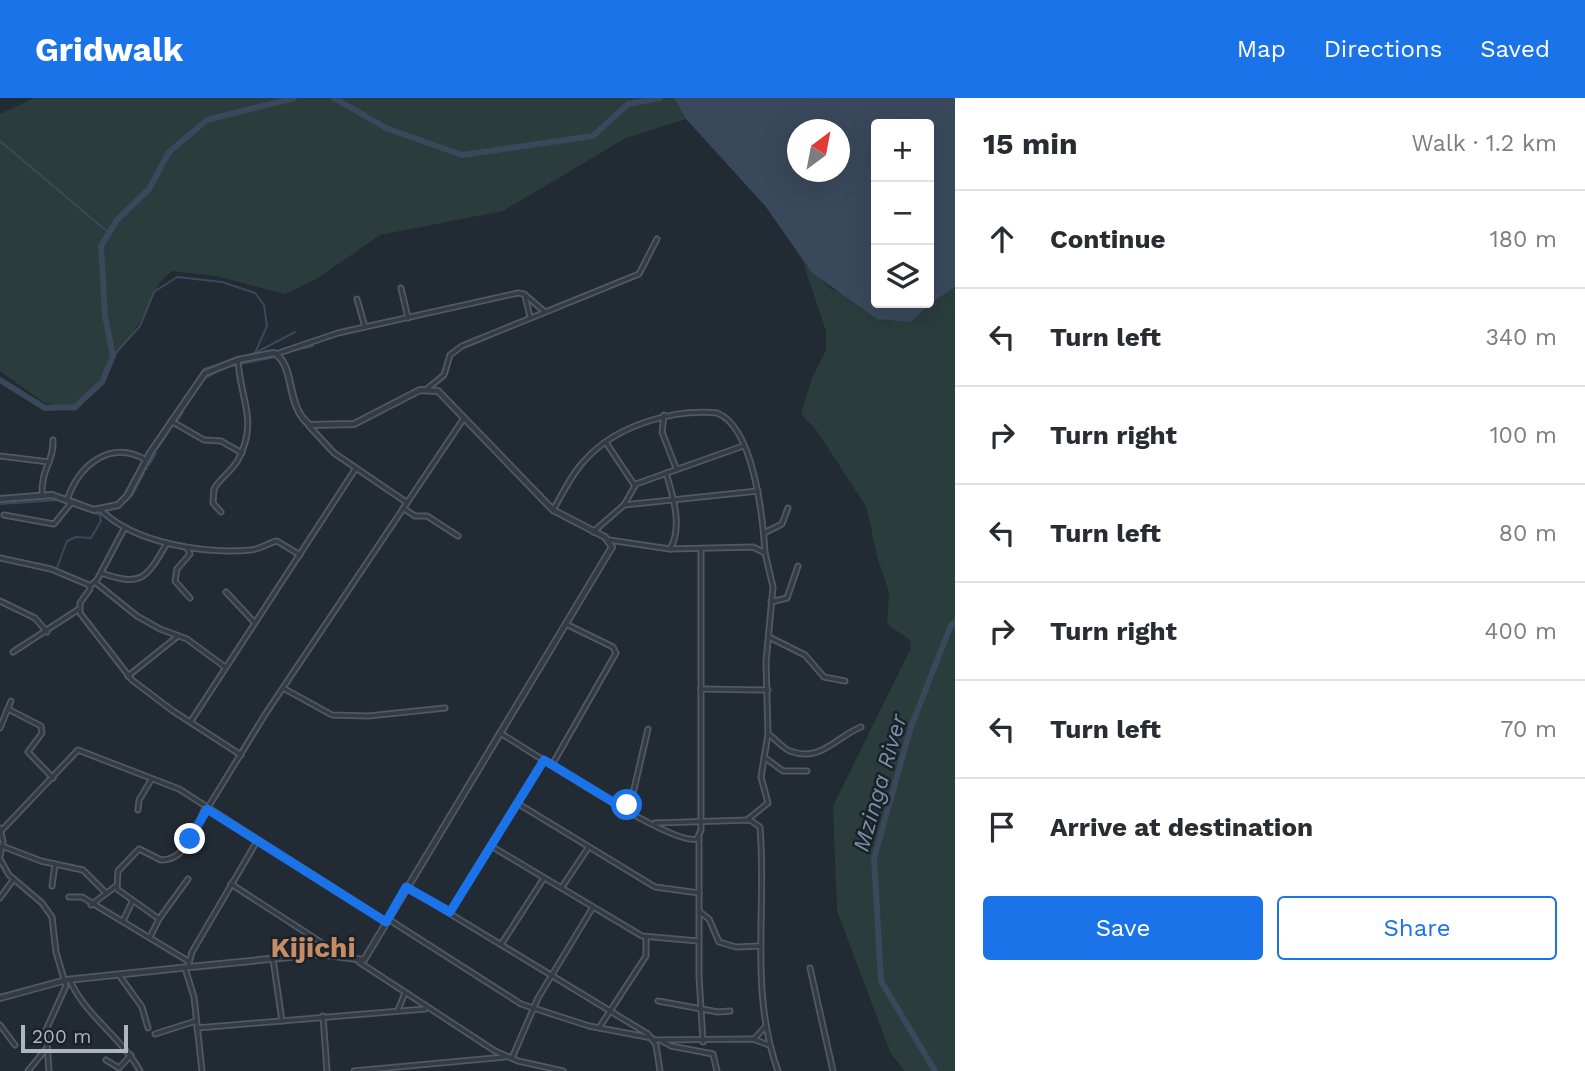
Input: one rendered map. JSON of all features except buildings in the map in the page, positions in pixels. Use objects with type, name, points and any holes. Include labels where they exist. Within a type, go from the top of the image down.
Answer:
[{"type":"street","points":[[308,424],[337,426],[358,422],[428,388],[444,375],[448,360],[457,349],[639,274],[657,239]]},
{"type":"street","points":[[401,288],[408,318]]},
{"type":"street","points":[[524,293],[545,312]]},
{"type":"street","points":[[101,510],[124,500],[146,460],[205,373],[237,360],[276,354],[298,344],[365,327],[524,293]]},
{"type":"street","points":[[524,293],[530,317]]},
{"type":"street","points":[[357,299],[365,327]]},
{"type":"street","points":[[276,354],[285,365],[296,408],[327,447],[406,502]]},
{"type":"street","points":[[221,512],[213,505],[214,489],[229,475],[248,437],[249,413],[241,388],[237,360]]},
{"type":"street","points":[[428,388],[442,394],[553,510],[609,540],[670,549],[756,547],[765,553]]},
{"type":"street","points":[[553,510],[585,459],[606,443],[664,415],[698,412],[720,414],[734,427],[758,491],[765,553],[772,578],[771,638],[766,662],[768,734],[761,777],[768,803],[747,820]]},
{"type":"street","points":[[662,432],[664,415]]},
{"type":"street","points":[[116,887],[120,868],[139,849],[165,860],[184,850],[206,808],[283,688],[464,418]]},
{"type":"street","points":[[171,421],[204,440],[220,441],[242,453]]},
{"type":"street","points":[[652,421],[662,432],[676,468]]},
{"type":"street","points":[[42,495],[43,471],[49,462],[53,440]]},
{"type":"street","points":[[606,443],[635,486]]},
{"type":"street","points":[[593,532],[624,505],[635,486],[676,468],[743,446]]},
{"type":"street","points":[[4,515],[54,524],[70,501],[76,477],[89,464],[113,454],[127,452],[146,460]]},
{"type":"street","points":[[0,456],[49,462]]},
{"type":"street","points":[[190,722],[356,468]]},
{"type":"street","points":[[666,472],[674,500],[675,538],[670,549]]},
{"type":"street","points":[[624,505],[758,491]]},
{"type":"street","points":[[0,499],[42,495],[70,501],[101,510],[125,527],[187,548],[253,550],[277,541],[300,555]]},
{"type":"street","points":[[402,508],[415,516],[428,516],[458,537]]},
{"type":"street","points":[[764,533],[782,524],[788,508]]},
{"type":"street","points":[[13,652],[29,639],[47,632],[79,609],[90,586],[96,583],[125,527]]},
{"type":"street","points":[[359,962],[369,955],[406,887],[609,555],[612,547],[609,540]]},
{"type":"street","points":[[101,573],[126,582],[140,578],[167,542]]},
{"type":"street","points":[[187,548],[190,554],[177,569],[174,582],[190,598]]},
{"type":"street","points":[[701,549],[698,941],[703,1042]]},
{"type":"street","points":[[0,558],[51,569],[90,586]]},
{"type":"street","points":[[771,602],[787,598],[798,566]]},
{"type":"street","points":[[96,583],[137,616],[178,636],[225,667]]},
{"type":"street","points":[[226,592],[255,623]]},
{"type":"street","points":[[0,601],[35,618],[47,632]]},
{"type":"street","points":[[79,609],[86,623],[128,676],[150,696],[242,752]]},
{"type":"street","points":[[552,765],[616,653],[613,647],[566,624]]},
{"type":"street","points":[[128,676],[178,636]]},
{"type":"street","points":[[771,638],[804,656],[824,677],[845,681]]},
{"type":"street","points":[[283,688],[332,715],[369,716],[445,708]]},
{"type":"street","points":[[701,689],[768,690]]},
{"type":"street","points":[[760,690],[766,697]]},
{"type":"street","points":[[0,728],[11,701]]},
{"type":"street","points":[[8,709],[41,726],[42,733],[27,752],[53,778]]},
{"type":"street","points":[[768,734],[788,750],[817,753],[827,750],[861,727]]},
{"type":"street","points":[[623,808],[632,798],[648,729]]},
{"type":"street","points":[[500,733],[623,808],[686,839],[695,840],[699,837]]},
{"type":"street","points":[[140,1071],[131,1055],[88,1008],[68,980],[56,952],[52,917],[42,903],[13,880],[0,858],[1,830],[77,750],[151,780],[174,786],[501,994],[532,1009],[599,1028],[713,1054],[717,1071]]},
{"type":"street","points":[[764,757],[783,771],[807,771]]},
{"type":"street","points":[[450,912],[544,760]]},
{"type":"street","points":[[138,810],[139,800],[151,780]]},
{"type":"street","points":[[516,803],[655,887],[699,893]]},
{"type":"street","points":[[652,823],[700,824],[747,820],[760,827],[759,978],[769,1045],[778,1071]]},
{"type":"street","points":[[187,965],[257,841]]},
{"type":"street","points":[[2,846],[87,873],[105,892]]},
{"type":"street","points":[[491,846],[646,937],[698,941]]},
{"type":"street","points":[[562,887],[588,847]]},
{"type":"street","points":[[51,886],[55,864]]},
{"type":"street","points":[[502,943],[544,878]]},
{"type":"street","points":[[150,937],[159,919],[188,879]]},
{"type":"street","points":[[0,898],[13,880]]},
{"type":"street","points":[[231,884],[342,956],[359,962],[428,1009],[510,1057],[563,1071]]},
{"type":"street","points":[[91,905],[105,892],[116,887]]},
{"type":"street","points":[[116,887],[132,902],[159,919]]},
{"type":"street","points":[[406,887],[611,1010],[653,1039],[660,1071]]},
{"type":"street","points":[[69,897],[80,895],[91,905],[150,937],[187,965],[194,997],[202,1071]]},
{"type":"street","points":[[123,921],[132,902]]},
{"type":"street","points":[[510,1057],[551,974],[593,906]]},
{"type":"street","points":[[700,912],[709,919],[719,942],[736,947],[760,946]]},
{"type":"street","points":[[599,1028],[646,956],[646,937]]},
{"type":"street","points":[[0,998],[68,980],[187,965],[342,956]]},
{"type":"street","points":[[273,959],[282,1021]]},
{"type":"street","points":[[810,968],[833,1071]]},
{"type":"street","points":[[119,975],[142,1007],[148,1028]]},
{"type":"street","points":[[49,1071],[45,1050],[46,1030],[62,1000],[68,980]]},
{"type":"street","points":[[398,1010],[405,993]]},
{"type":"street","points":[[658,1001],[730,1011]]},
{"type":"street","points":[[197,1028],[428,1009]]},
{"type":"street","points":[[323,1016],[327,1071]]},
{"type":"street","points":[[155,1034],[196,1021]]},
{"type":"street","points":[[753,1039],[762,1034],[766,1026]]},
{"type":"street","points":[[1,1028],[15,1045]]},
{"type":"street","points":[[661,1041],[753,1039],[769,1045]]},
{"type":"street","points":[[27,1071],[45,1050]]},
{"type":"street","points":[[106,1060],[117,1068],[131,1055]]},
{"type":"street","points":[[354,1071],[418,1068],[510,1057]]},
{"type":"shaded area","points":[[34,98],[674,98],[686,119],[626,138],[503,211],[380,235],[318,278],[285,294],[215,276],[172,271],[160,282],[140,322],[79,409],[73,412],[43,402],[0,371],[0,114]]},
{"type":"shaded area","points":[[803,263],[831,289],[871,306],[871,308],[911,322],[926,308],[934,308],[934,301],[955,287],[955,1071],[905,1071],[891,1054],[837,911],[833,806],[911,648],[910,640],[887,624],[889,592],[877,557],[867,508],[817,431],[801,414],[812,378],[826,350],[826,331]]},
{"type":"water","points":[[674,98],[955,98],[955,287],[934,301],[934,119],[871,119],[871,308],[926,308],[911,322],[877,319],[812,273],[766,207],[686,119]]},
{"type":"waterway","points":[[0,380],[45,408],[75,407],[102,382],[113,356],[105,316],[101,246],[117,220],[149,189],[169,152],[207,120],[294,98]]},
{"type":"waterway","points":[[334,98],[386,128],[462,155],[593,136],[628,104],[660,98]]},
{"type":"waterway","points":[[0,141],[109,233]]},
{"type":"waterway","points":[[113,356],[140,326],[154,292],[177,277],[222,282],[255,293],[264,305],[267,326],[255,353]]},
{"type":"waterway","points":[[173,416],[204,369],[255,353],[295,332]]},
{"type":"waterway","points":[[288,352],[313,346]]},
{"type":"waterway","points":[[240,364],[276,357]]},
{"type":"waterway","points":[[206,378],[220,370]]},
{"type":"waterway","points":[[177,421],[183,412]]},
{"type":"waterway","points":[[158,448],[172,426]]},
{"type":"waterway","points":[[149,465],[156,453]]},
{"type":"waterway","points":[[132,496],[144,473]]},
{"type":"waterway","points":[[12,496],[39,493]]},
{"type":"waterway","points":[[59,495],[66,497]]},
{"type":"waterway","points":[[70,498],[81,502]]},
{"type":"waterway","points":[[0,504],[58,500]]},
{"type":"waterway","points":[[57,568],[67,541],[76,537],[91,538],[101,521],[100,515],[60,501]]},
{"type":"waterway","points":[[84,504],[96,507]]},
{"type":"waterway","name":"Mzinga River","points":[[935,1071],[881,981],[874,858],[911,727],[951,625],[955,623]]},
{"type":"district","name":"Kijichi","points":[[313,947]]},
{"type":"route","points":[[190,839],[205,808],[386,922],[406,887],[450,912],[544,760],[623,808],[627,805]]}]
